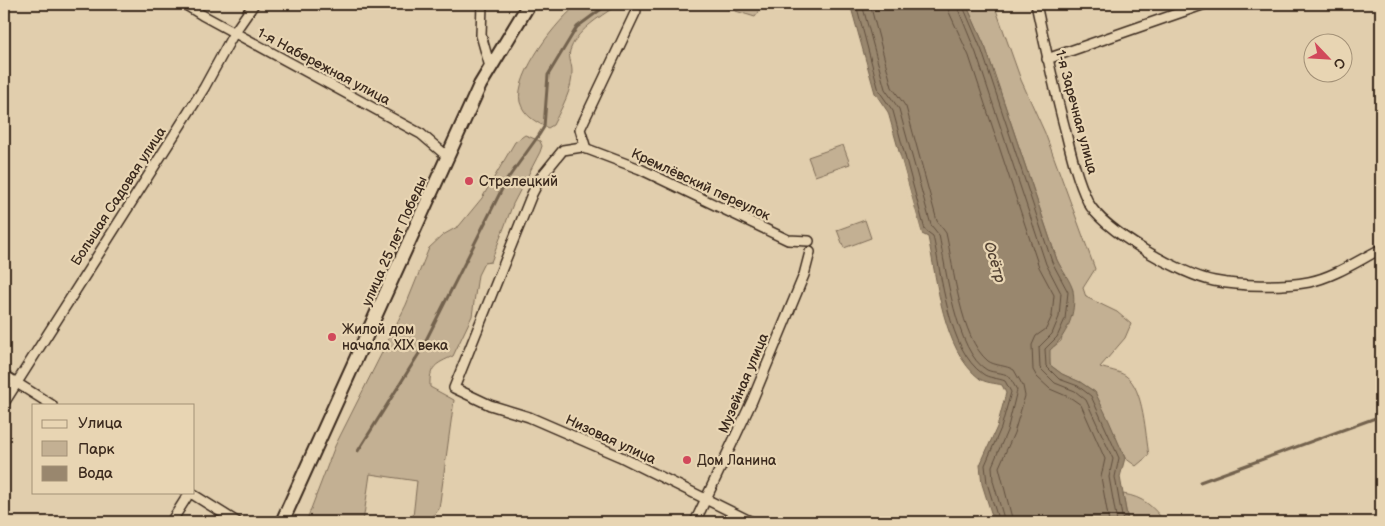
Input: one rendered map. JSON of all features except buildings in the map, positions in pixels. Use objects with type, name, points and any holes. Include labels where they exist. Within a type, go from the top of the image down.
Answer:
[{"type":"main road","name":"улица 25 лет Победы","points":[[282,522],[490,67],[529,4]]},
{"type":"street","name":"1-я Набережная улица","points":[[184,4],[421,134],[448,157]]},
{"type":"street","name":"Большая Садовая улица","points":[[4,403],[204,88],[234,33],[254,4]]},
{"type":"street","points":[[482,4],[481,35],[490,67]]},
{"type":"street","name":"1-я Заречная улица","points":[[1036,4],[1074,164],[1089,203],[1114,230],[1151,254],[1213,281],[1288,284],[1321,278],[1381,249]]},
{"type":"street","points":[[1048,59],[1191,6],[1205,4]]},
{"type":"street","points":[[584,148],[580,129],[636,11]]},
{"type":"street","name":"Кремлёвский переулок","points":[[584,148],[640,169],[788,240],[809,241]]},
{"type":"street","name":"Низовая улица","points":[[584,148],[563,150],[541,177],[532,194],[454,388],[490,405],[529,416],[619,456],[752,522]]},
{"type":"street","name":"Музейная улица","points":[[695,522],[752,401],[804,275],[810,252]]},
{"type":"street","points":[[4,375],[50,404]]},
{"type":"street","points":[[171,522],[188,494]]},
{"type":"street","points":[[192,494],[237,522]]},
{"type":"green space","points":[[579,4],[619,4],[585,28],[575,41],[569,54],[572,78],[569,92],[553,125],[548,128],[527,115],[520,102],[520,91],[530,63],[539,48],[560,21]]},
{"type":"green space","points":[[713,4],[759,4],[761,9],[755,17]]},
{"type":"green space","points":[[966,4],[994,4],[1021,80],[1045,133],[1095,269],[1083,288],[1086,297],[1117,312],[1131,324],[1125,338],[1100,367],[1126,376],[1137,391],[1143,412],[1149,455],[1136,466],[1125,458],[1095,392],[1080,382],[1062,374],[1050,365],[1049,350],[1061,341],[1073,290],[1057,260],[986,49]]},
{"type":"green space","points":[[525,135],[540,141],[542,146],[540,152],[513,204],[491,262],[484,263],[478,275],[472,316],[453,356],[438,364],[431,374],[430,387],[454,400],[439,509],[428,522],[413,517],[417,481],[370,474],[363,522],[306,522],[335,446],[406,305],[429,248],[443,235],[459,226],[482,198],[515,142]]},
{"type":"green space","points":[[843,145],[850,164],[815,176],[808,157]]},
{"type":"green space","points":[[865,220],[871,238],[844,248],[837,230]]},
{"type":"green space","points":[[1123,494],[1142,500],[1165,522],[1128,522]]},
{"type":"water","name":"Осётр","points":[[850,4],[966,4],[986,49],[1057,260],[1073,291],[1072,316],[1061,338],[1050,350],[1050,365],[1062,374],[1080,382],[1095,392],[1125,458],[1120,477],[1128,522],[994,522],[982,484],[980,465],[997,427],[1006,393],[1002,385],[980,379],[968,367],[950,333],[939,293],[928,237],[922,234],[888,112],[875,93]]},
{"type":"pier","points":[[900,156],[922,234],[919,235],[897,157]]},
{"type":"waterway","points":[[358,451],[420,352],[506,181],[544,127],[548,75],[577,27],[608,4]]},
{"type":"waterway","points":[[1200,482],[1381,416]]},
{"type":"place","name":"Стрелецкий","points":[[469,181]]},
{"type":"place","name":"Жилой дом начала XIX века","points":[[332,337]]},
{"type":"place","name":"Дом Ланина","points":[[687,460]]}]
